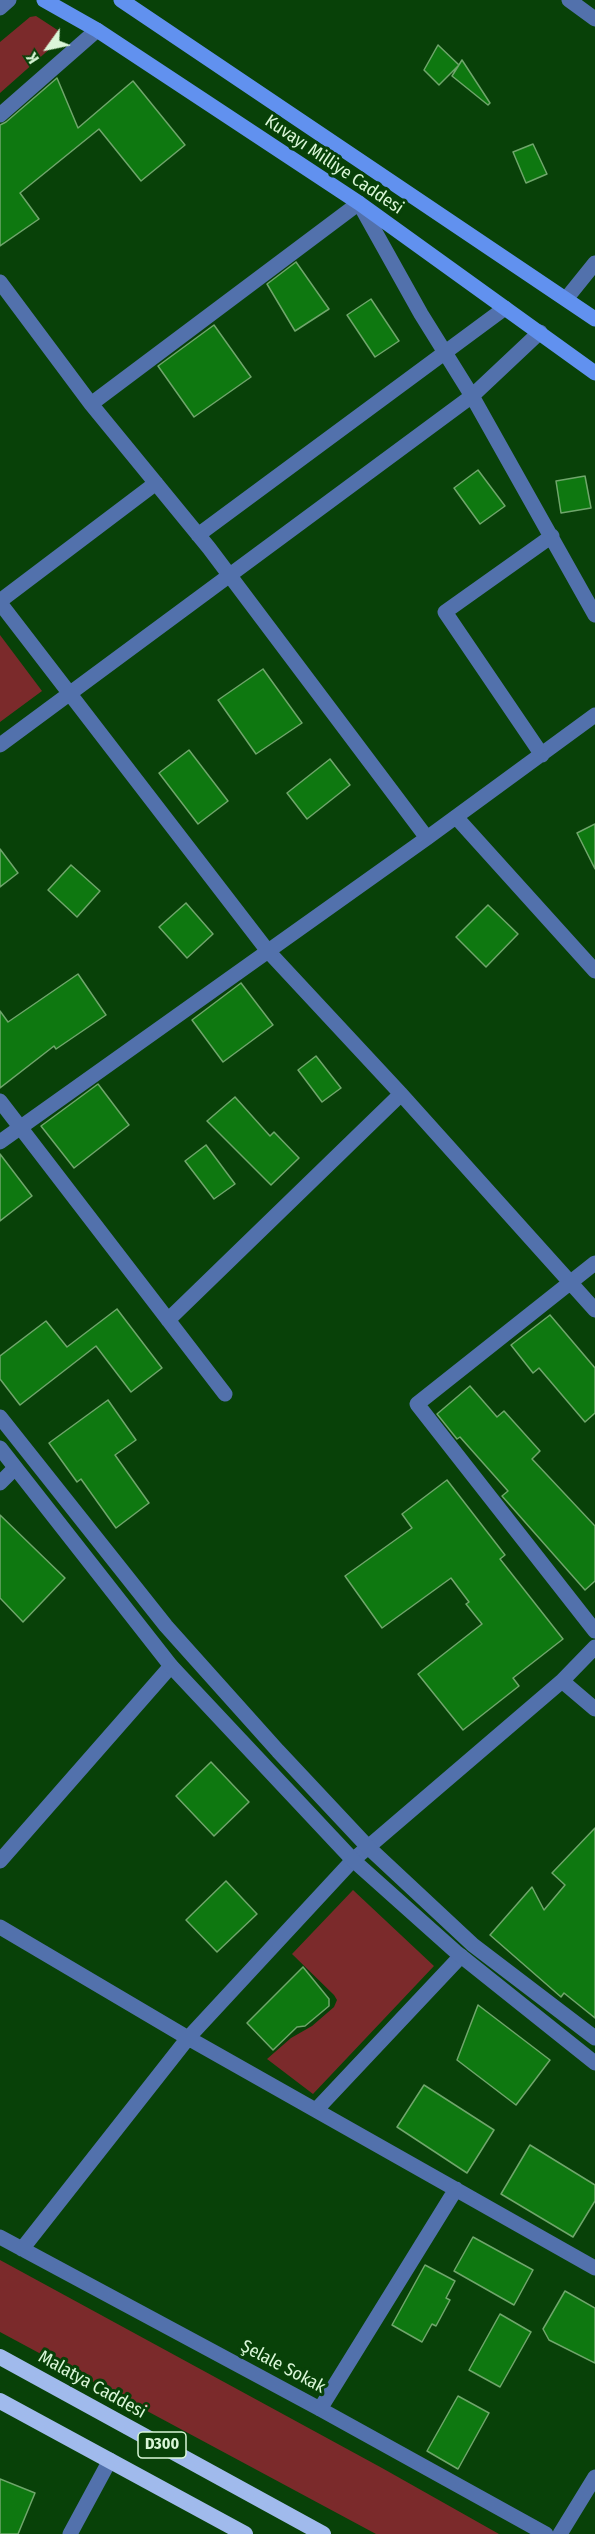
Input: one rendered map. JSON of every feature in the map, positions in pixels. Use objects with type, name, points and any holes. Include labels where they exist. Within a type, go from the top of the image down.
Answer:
[{"type":"highway","name":"Malatya Caddesi","points":[[0,2357],[323,2534]]},
{"type":"highway","name":"D300","points":[[0,2401],[245,2534]]},
{"type":"main road","name":"Kuvayı Milliye Caddesi","points":[[44,0],[97,30],[359,203],[595,373]]},
{"type":"main road","name":"Kuvayı Milliye Caddesi","points":[[132,2],[595,319]]},
{"type":"street","points":[[0,8],[9,0]]},
{"type":"street","points":[[568,0],[595,19]]},
{"type":"street","points":[[0,115],[97,30]]},
{"type":"street","points":[[92,404],[359,203],[472,396],[595,615]]},
{"type":"street","points":[[566,299],[595,263]]},
{"type":"street","points":[[0,282],[92,404],[230,576],[427,838]]},
{"type":"street","points":[[198,535],[505,308]]},
{"type":"street","points":[[0,745],[472,396],[540,332]]},
{"type":"street","points":[[156,483],[0,602],[267,950],[572,1281],[595,1310]]},
{"type":"street","points":[[542,754],[445,612],[552,536]]},
{"type":"street","points":[[0,1142],[427,838],[595,715]]},
{"type":"street","points":[[456,817],[595,971]]},
{"type":"street","points":[[168,1320],[401,1094]]},
{"type":"street","points":[[0,1101],[225,1394]]},
{"type":"street","points":[[595,1263],[417,1404],[595,1631]]},
{"type":"street","points":[[0,1416],[166,1626],[278,1752],[368,1847],[473,1945],[595,2038]]},
{"type":"street","points":[[0,1448],[171,1666],[352,1860],[461,1956],[595,2063]]},
{"type":"street","points":[[0,1483],[15,1468]]},
{"type":"street","points":[[22,2249],[188,2038],[352,1860],[562,1681],[595,1647]]},
{"type":"street","points":[[0,1861],[171,1666]]},
{"type":"street","points":[[562,1681],[595,1709]]},
{"type":"street","points":[[0,1927],[188,2038],[595,2268]]},
{"type":"street","points":[[316,2110],[461,1956]]},
{"type":"street","points":[[320,2409],[456,2189]]},
{"type":"street","name":"Şelale Sokak","points":[[0,2237],[320,2409],[546,2534]]},
{"type":"street","points":[[70,2534],[110,2460]]},
{"type":"street","points":[[560,2534],[595,2477]]},
{"type":"shaded area","points":[[36,16],[59,31],[59,38],[0,93],[0,42],[30,17]]},
{"type":"shaded area","points":[[0,635],[42,691],[0,722]]},
{"type":"shaded area","points":[[353,1890],[434,1966],[313,2094],[267,2059],[291,2038],[312,2026],[334,2007],[337,2000],[334,1995],[292,1954]]},
{"type":"shaded area","points":[[0,2260],[499,2534],[376,2534],[0,2332]]},
{"type":"building","points":[[438,45],[459,65],[439,85],[424,70]]},
{"type":"building","points":[[462,60],[490,103],[488,105],[452,76]]},
{"type":"building","points":[[57,78],[78,128],[133,81],[185,145],[141,181],[99,129],[20,193],[39,219],[0,246],[0,125]]},
{"type":"building","points":[[533,144],[547,174],[526,183],[513,152]]},
{"type":"building","points":[[296,262],[329,309],[295,331],[267,284]]},
{"type":"building","points":[[371,299],[399,341],[375,357],[347,315]]},
{"type":"building","points":[[214,325],[251,377],[194,417],[158,366]]},
{"type":"building","points":[[478,470],[505,506],[480,524],[454,488]]},
{"type":"building","points":[[585,476],[591,508],[561,513],[556,481]]},
{"type":"building","points":[[263,669],[302,723],[256,754],[218,700]]},
{"type":"building","points":[[189,750],[228,801],[198,824],[159,773]]},
{"type":"building","points":[[330,759],[350,785],[307,819],[287,793]]},
{"type":"building","points":[[595,824],[595,869],[577,833]]},
{"type":"building","points":[[0,849],[18,873],[0,887]]},
{"type":"building","points":[[71,865],[100,891],[77,917],[48,890]]},
{"type":"building","points":[[186,903],[213,934],[187,958],[159,927]]},
{"type":"building","points":[[488,905],[518,934],[486,967],[456,937]]},
{"type":"building","points":[[78,974],[106,1015],[56,1049],[54,1046],[0,1088],[0,1011],[8,1022]]},
{"type":"building","points":[[241,983],[273,1025],[223,1062],[192,1020]]},
{"type":"building","points":[[316,1056],[341,1088],[322,1102],[298,1070]]},
{"type":"building","points":[[98,1084],[129,1125],[74,1168],[41,1126]]},
{"type":"building","points":[[235,1097],[270,1136],[274,1132],[299,1158],[271,1185],[207,1121]]},
{"type":"building","points":[[206,1145],[235,1184],[214,1199],[185,1161]]},
{"type":"building","points":[[0,1154],[32,1196],[0,1221]]},
{"type":"building","points":[[117,1309],[162,1368],[131,1392],[96,1346],[20,1405],[0,1379],[0,1356],[46,1321],[67,1347]]},
{"type":"building","points":[[550,1315],[595,1368],[595,1413],[585,1422],[539,1368],[533,1373],[511,1345]]},
{"type":"building","points":[[470,1386],[497,1417],[504,1411],[540,1451],[532,1459],[595,1526],[595,1581],[585,1590],[502,1496],[508,1491],[460,1437],[457,1439],[437,1414]]},
{"type":"building","points":[[108,1400],[136,1440],[115,1455],[149,1503],[116,1528],[81,1479],[77,1482],[49,1443]]},
{"type":"building","points":[[447,1480],[505,1555],[500,1559],[563,1639],[513,1678],[519,1686],[463,1730],[418,1674],[482,1624],[466,1604],[469,1602],[451,1578],[382,1628],[345,1576],[412,1528],[402,1514]]},
{"type":"building","points":[[0,1515],[65,1578],[23,1622],[0,1598]]},
{"type":"building","points":[[211,1762],[249,1802],[214,1836],[176,1796]]},
{"type":"building","points":[[595,1828],[595,2018],[564,1993],[561,1997],[490,1935],[532,1887],[544,1910],[565,1885],[552,1873]]},
{"type":"building","points":[[226,1881],[257,1914],[217,1952],[186,1920]]},
{"type":"building","points":[[303,1967],[329,1999],[329,2006],[305,2026],[297,2027],[273,2050],[247,2023]]},
{"type":"building","points":[[478,2005],[550,2060],[516,2105],[457,2060]]},
{"type":"building","points":[[424,2085],[494,2130],[467,2173],[397,2127]]},
{"type":"building","points":[[530,2145],[595,2185],[595,2201],[573,2237],[501,2194]]},
{"type":"building","points":[[473,2237],[533,2270],[514,2305],[454,2271]]},
{"type":"building","points":[[425,2265],[455,2281],[446,2298],[450,2300],[436,2326],[432,2324],[422,2342],[392,2325]]},
{"type":"building","points":[[565,2291],[595,2308],[595,2363],[549,2340],[543,2329]]},
{"type":"building","points":[[500,2314],[531,2332],[500,2387],[469,2370]]},
{"type":"building","points":[[458,2396],[489,2413],[458,2469],[427,2451]]},
{"type":"building","points":[[0,2479],[35,2493],[18,2534],[0,2534]]}]
